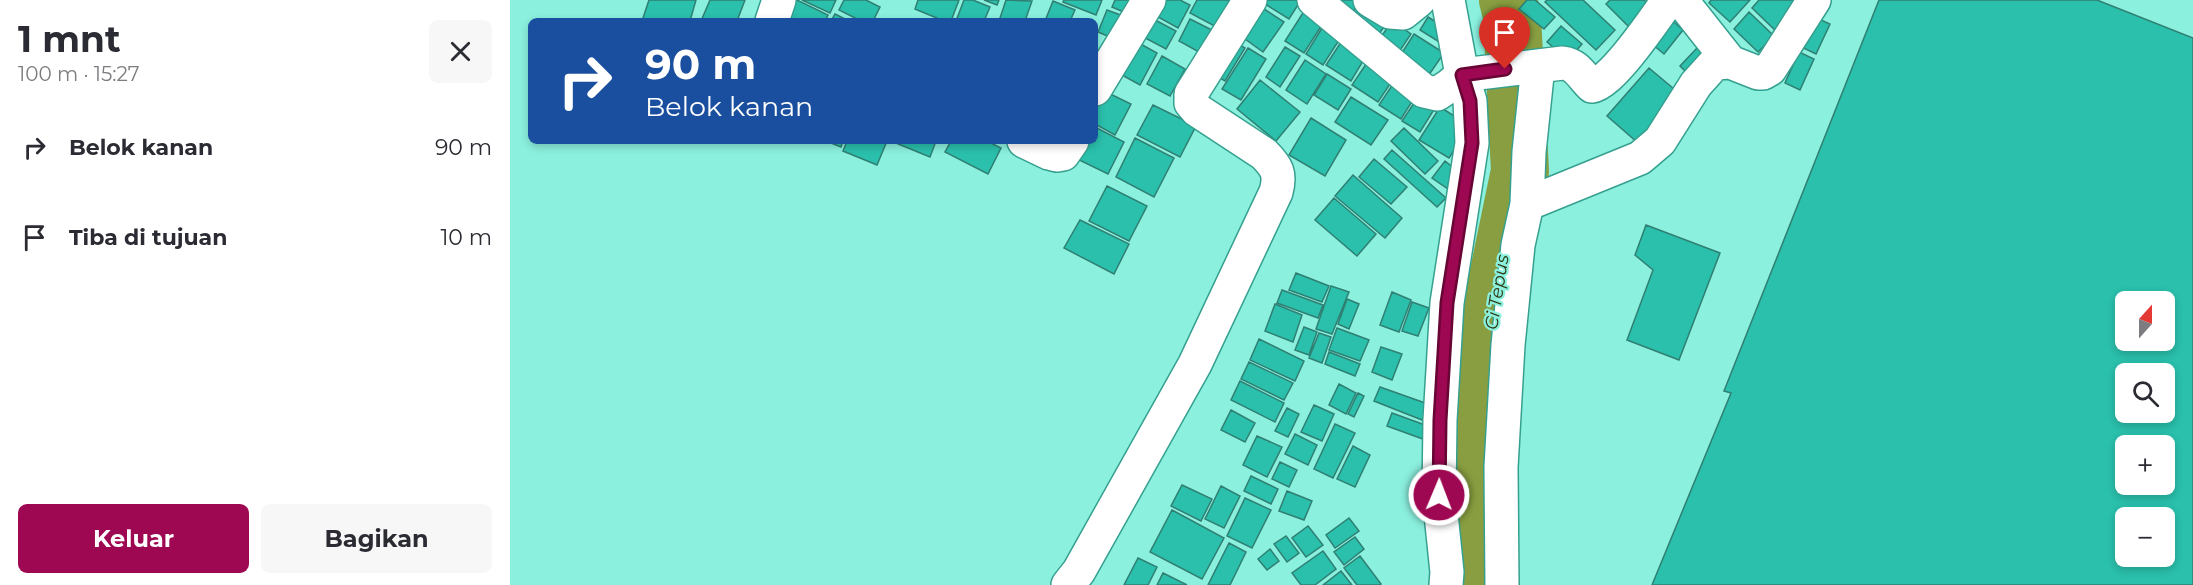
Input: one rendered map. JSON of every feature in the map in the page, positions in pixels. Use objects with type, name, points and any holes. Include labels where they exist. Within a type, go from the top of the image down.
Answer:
[{"type":"street","points":[[773,18],[779,0]]},
{"type":"street","points":[[1098,84],[1149,0]]},
{"type":"street","points":[[1068,585],[1079,571],[1195,364],[1276,192],[1279,174],[1277,166],[1264,154],[1197,110],[1190,98],[1251,0]]},
{"type":"street","points":[[1314,0],[1424,91],[1437,94],[1467,74],[1563,63],[1571,64],[1592,86],[1596,86],[1611,74],[1671,5],[1730,62],[1763,73],[1770,69],[1814,0]]},
{"type":"street","points":[[1370,0],[1390,12],[1403,13],[1419,0]]},
{"type":"street","points":[[1446,585],[1447,572],[1439,495],[1440,420],[1447,303],[1472,143],[1467,74],[1448,0]]},
{"type":"street","points":[[1527,204],[1640,158],[1660,141],[1706,72],[1715,63],[1730,62]]},
{"type":"street","points":[[1503,585],[1502,467],[1508,345],[1518,245],[1527,204],[1533,66]]},
{"type":"street","points":[[1031,144],[1057,155],[1063,154],[1071,144]]},
{"type":"building","points":[[649,0],[696,0],[691,18],[643,18]]},
{"type":"building","points":[[710,0],[745,0],[738,18],[702,18]]},
{"type":"building","points":[[789,0],[797,0],[828,15],[826,18],[786,18],[782,16]]},
{"type":"building","points":[[802,0],[836,0],[830,13]]},
{"type":"building","points":[[844,0],[866,0],[880,7],[874,18],[855,18],[839,10]]},
{"type":"building","points":[[918,0],[959,0],[952,18],[937,18],[915,9]]},
{"type":"building","points":[[964,0],[973,0],[990,7],[985,18],[957,18]]},
{"type":"building","points":[[984,0],[999,0],[997,5]]},
{"type":"building","points":[[1006,0],[1032,1],[1026,18],[1000,18]]},
{"type":"building","points":[[1064,0],[1102,0],[1096,15],[1063,2]]},
{"type":"building","points":[[1115,0],[1137,0],[1131,15],[1112,7]]},
{"type":"building","points":[[1155,0],[1180,0],[1190,5],[1178,28],[1149,12]]},
{"type":"building","points":[[1197,0],[1227,0],[1238,6],[1224,31],[1190,13]]},
{"type":"building","points":[[1263,0],[1301,0],[1289,19],[1262,2]]},
{"type":"building","points":[[1337,0],[1361,0],[1345,23]]},
{"type":"building","points":[[1527,0],[1535,0],[1555,17],[1544,29],[1519,9]]},
{"type":"building","points":[[1547,0],[1583,0],[1615,30],[1596,50],[1545,2]]},
{"type":"building","points":[[1610,0],[1644,0],[1651,6],[1630,28],[1606,4]]},
{"type":"building","points":[[1711,0],[1750,0],[1730,22],[1709,3]]},
{"type":"building","points":[[1759,0],[1797,0],[1777,32],[1752,8]]},
{"type":"building","points":[[1879,0],[2097,0],[2193,38],[2193,585],[1652,585],[1731,393],[1724,391]]},
{"type":"building","points":[[1053,1],[1075,10],[1071,18],[1046,18]]},
{"type":"building","points":[[1308,5],[1327,17],[1304,53],[1285,41]]},
{"type":"building","points":[[1365,6],[1388,22],[1371,44],[1349,28]]},
{"type":"building","points":[[1261,7],[1284,22],[1263,52],[1241,36]]},
{"type":"building","points":[[1107,10],[1126,17],[1117,40],[1098,32]]},
{"type":"building","points":[[1749,12],[1774,36],[1758,52],[1734,29]]},
{"type":"building","points":[[1142,13],[1176,31],[1166,49],[1132,31]]},
{"type":"building","points":[[1808,14],[1830,24],[1816,54],[1795,44]]},
{"type":"building","points":[[1666,15],[1683,30],[1664,54],[1646,39]]},
{"type":"building","points":[[1428,17],[1452,32],[1444,45],[1420,30]]},
{"type":"building","points":[[1190,19],[1220,34],[1208,57],[1179,41]]},
{"type":"building","points":[[1392,21],[1411,34],[1393,61],[1374,47]]},
{"type":"building","points":[[1325,23],[1343,34],[1323,65],[1306,54]]},
{"type":"building","points":[[1561,26],[1582,44],[1568,60],[1547,42]]},
{"type":"building","points":[[1414,34],[1444,53],[1422,85],[1394,65]]},
{"type":"building","points":[[1345,36],[1369,51],[1351,81],[1326,65]]},
{"type":"building","points":[[1128,37],[1157,53],[1140,85],[1111,69]]},
{"type":"building","points":[[1230,39],[1245,48],[1225,81],[1210,72]]},
{"type":"building","points":[[1285,47],[1300,56],[1280,87],[1266,77]]},
{"type":"building","points":[[1248,48],[1266,59],[1241,100],[1222,89]]},
{"type":"building","points":[[1697,48],[1710,60],[1692,78],[1680,66]]},
{"type":"building","points":[[1799,52],[1814,59],[1800,90],[1785,83]]},
{"type":"building","points":[[1162,56],[1185,69],[1170,96],[1147,84]]},
{"type":"building","points":[[1370,58],[1396,75],[1378,102],[1352,85]]},
{"type":"building","points":[[1305,60],[1326,74],[1307,104],[1286,90]]},
{"type":"building","points":[[1649,68],[1680,94],[1638,143],[1607,116]]},
{"type":"building","points":[[1327,74],[1351,89],[1338,110],[1314,95]]},
{"type":"building","points":[[1397,78],[1418,92],[1401,119],[1379,105]]},
{"type":"building","points":[[1260,80],[1300,112],[1276,141],[1237,109]]},
{"type":"building","points":[[1098,88],[1131,104],[1115,135],[1098,126]]},
{"type":"building","points":[[1351,97],[1388,120],[1371,145],[1335,122]]},
{"type":"building","points":[[1418,97],[1435,108],[1420,132],[1402,121]]},
{"type":"building","points":[[1153,105],[1196,126],[1180,157],[1137,135]]},
{"type":"building","points":[[1440,107],[1470,126],[1449,158],[1419,140]]},
{"type":"building","points":[[1311,118],[1346,140],[1325,176],[1289,155]]},
{"type":"building","points":[[1404,128],[1438,161],[1425,174],[1391,141]]},
{"type":"building","points":[[1098,129],[1124,142],[1108,174],[1071,156],[1077,144],[1098,144]]},
{"type":"building","points":[[1135,138],[1174,158],[1154,197],[1116,177]]},
{"type":"building","points":[[846,144],[886,144],[877,165],[843,151]]},
{"type":"building","points":[[898,144],[935,144],[930,157]]},
{"type":"building","points":[[949,144],[993,144],[1001,148],[988,174],[945,152]]},
{"type":"building","points":[[1392,150],[1446,198],[1437,207],[1384,159]]},
{"type":"building","points":[[1374,159],[1407,187],[1391,204],[1359,177]]},
{"type":"building","points":[[1445,161],[1460,173],[1448,189],[1432,178]]},
{"type":"building","points":[[1353,175],[1402,218],[1385,238],[1335,196]]},
{"type":"building","points":[[1107,186],[1147,206],[1129,241],[1089,221]]},
{"type":"building","points":[[1334,198],[1376,234],[1357,256],[1315,220]]},
{"type":"building","points":[[1080,220],[1129,244],[1114,274],[1064,248]]},
{"type":"building","points":[[1646,225],[1720,253],[1679,360],[1627,340],[1653,270],[1635,255]]},
{"type":"building","points":[[1296,273],[1329,286],[1322,302],[1289,290]]},
{"type":"building","points":[[1331,286],[1349,292],[1332,334],[1316,329]]},
{"type":"building","points":[[1282,290],[1323,305],[1318,318],[1277,303]]},
{"type":"building","points":[[1392,292],[1411,300],[1399,332],[1380,325]]},
{"type":"building","points":[[1347,299],[1359,304],[1349,329],[1338,324]]},
{"type":"building","points":[[1412,302],[1429,308],[1418,336],[1402,331]]},
{"type":"building","points":[[1275,304],[1302,315],[1293,342],[1265,331]]},
{"type":"building","points":[[1304,327],[1317,332],[1309,355],[1295,350]]},
{"type":"building","points":[[1337,328],[1369,340],[1360,361],[1329,350]]},
{"type":"building","points":[[1319,333],[1331,337],[1322,363],[1309,358]]},
{"type":"building","points":[[1259,339],[1304,361],[1295,381],[1250,360]]},
{"type":"building","points":[[1381,347],[1402,354],[1392,380],[1372,372]]},
{"type":"building","points":[[1329,352],[1360,364],[1355,376],[1325,364]]},
{"type":"building","points":[[1249,362],[1293,383],[1284,400],[1241,379]]},
{"type":"building","points":[[1240,381],[1284,403],[1275,422],[1231,400]]},
{"type":"building","points":[[1339,384],[1356,393],[1346,414],[1329,405]]},
{"type":"building","points":[[1380,387],[1428,404],[1422,420],[1374,401]]},
{"type":"building","points":[[1358,393],[1364,396],[1354,417],[1348,414]]},
{"type":"building","points":[[1314,405],[1334,414],[1322,441],[1301,432]]},
{"type":"building","points":[[1287,408],[1299,414],[1288,437],[1275,431]]},
{"type":"building","points":[[1231,410],[1255,423],[1245,442],[1221,430]]},
{"type":"building","points":[[1392,413],[1436,429],[1431,442],[1387,426]]},
{"type":"building","points":[[1335,424],[1355,433],[1333,478],[1314,469]]},
{"type":"building","points":[[1295,434],[1317,445],[1308,465],[1285,454]]},
{"type":"building","points":[[1257,436],[1282,447],[1267,477],[1243,465]]},
{"type":"building","points":[[1353,446],[1370,455],[1355,487],[1337,479]]},
{"type":"building","points":[[1280,462],[1297,470],[1289,487],[1272,479]]},
{"type":"building","points":[[1251,476],[1278,489],[1271,504],[1244,491]]},
{"type":"building","points":[[1182,485],[1212,499],[1201,521],[1171,506]]},
{"type":"building","points":[[1221,486],[1240,496],[1224,528],[1205,519]]},
{"type":"building","points":[[1287,491],[1312,501],[1304,520],[1279,511]]},
{"type":"building","points":[[1245,498],[1271,510],[1252,548],[1227,536]]},
{"type":"building","points":[[1172,510],[1224,538],[1202,579],[1150,552]]},
{"type":"building","points":[[1349,518],[1359,531],[1335,548],[1326,535]]},
{"type":"building","points":[[1308,526],[1323,545],[1306,557],[1292,538]]},
{"type":"building","points":[[1286,536],[1299,553],[1287,562],[1274,544]]},
{"type":"building","points":[[1355,537],[1364,549],[1344,565],[1334,552]]},
{"type":"building","points":[[1229,543],[1246,552],[1230,585],[1208,585]]},
{"type":"building","points":[[1270,549],[1279,561],[1267,570],[1258,559]]},
{"type":"building","points":[[1323,551],[1336,569],[1315,585],[1301,585],[1292,573]]},
{"type":"building","points":[[1360,556],[1381,584],[1357,585],[1344,568]]},
{"type":"building","points":[[1138,558],[1157,567],[1148,585],[1124,585]]},
{"type":"building","points":[[1341,571],[1352,585],[1323,585]]},
{"type":"building","points":[[1163,573],[1187,585],[1157,585]]},
{"type":"waterway","name":"Ci Tepus","points":[[1468,585],[1493,301],[1520,171],[1512,16],[1508,0]]},
{"type":"route","points":[[1439,495],[1440,420],[1447,303],[1472,143],[1473,124],[1470,101],[1462,75],[1505,69]]}]
